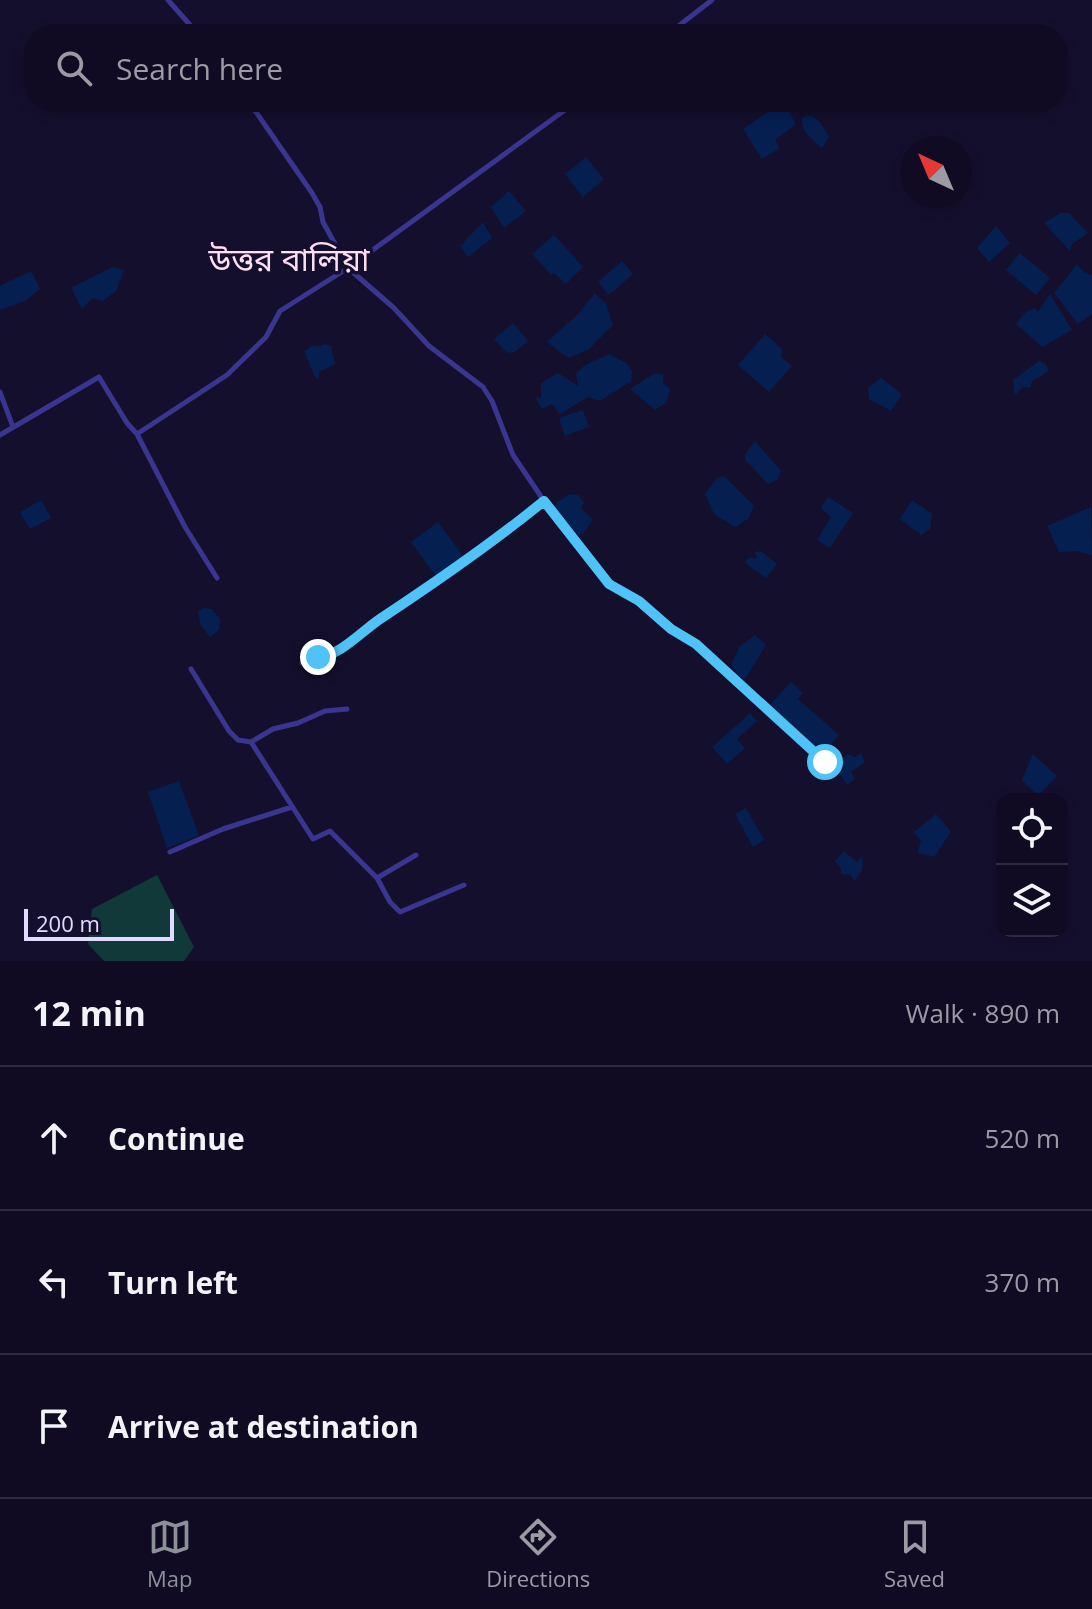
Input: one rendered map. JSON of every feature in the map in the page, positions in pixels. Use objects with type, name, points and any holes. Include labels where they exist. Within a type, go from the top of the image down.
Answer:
[{"type":"street","points":[[168,0],[189,24]]},
{"type":"street","points":[[681,24],[712,0]]},
{"type":"street","points":[[256,112],[312,193],[320,207],[323,222],[348,268],[394,308],[429,346],[483,387],[492,401],[513,455],[544,501],[609,584],[639,601],[671,629],[696,644],[825,762]]},
{"type":"street","points":[[137,434],[222,379],[266,337],[280,311],[348,268],[562,112]]},
{"type":"street","points":[[0,435],[99,377],[137,434],[185,527],[217,578]]},
{"type":"street","points":[[0,392],[13,427]]},
{"type":"street","points":[[302,663],[339,648],[490,544],[544,501]]},
{"type":"street","points":[[191,669],[229,731],[238,740],[251,742],[273,729],[298,723],[325,711],[347,709]]},
{"type":"street","points":[[251,742],[313,839],[330,831],[377,878],[390,902],[400,912],[464,885]]},
{"type":"street","points":[[170,852],[223,829],[292,807]]},
{"type":"street","points":[[377,878],[416,855]]},
{"type":"green space","points":[[157,875],[194,947],[184,961],[104,961],[88,944],[92,909]]},
{"type":"water","points":[[768,112],[789,112],[796,124],[775,140],[780,148],[762,159],[743,129]]},
{"type":"water","points":[[811,116],[819,121],[829,137],[822,148],[803,127],[802,118]]},
{"type":"water","points":[[586,157],[604,179],[583,197],[565,174]]},
{"type":"water","points":[[509,191],[526,211],[504,228],[491,207]]},
{"type":"water","points":[[1061,213],[1069,213],[1088,233],[1072,244],[1070,251],[1044,223]]},
{"type":"water","points":[[483,222],[492,238],[468,257],[460,246]]},
{"type":"water","points":[[996,226],[1010,243],[989,262],[977,248]]},
{"type":"water","points":[[554,235],[583,267],[566,284],[554,273],[551,275],[532,254]]},
{"type":"water","points":[[1020,253],[1050,278],[1036,295],[1006,270]]},
{"type":"water","points":[[622,261],[633,274],[609,295],[598,282]]},
{"type":"water","points":[[1077,264],[1092,275],[1092,314],[1078,324],[1054,293]]},
{"type":"water","points":[[113,267],[124,270],[116,291],[103,301],[92,298],[82,309],[71,288]]},
{"type":"water","points":[[31,271],[40,289],[25,301],[0,310],[0,286]]},
{"type":"water","points":[[595,293],[606,304],[613,325],[588,350],[568,358],[547,342],[577,315]]},
{"type":"water","points":[[1050,294],[1072,330],[1042,347],[1016,324],[1026,312],[1035,308],[1038,312]]},
{"type":"water","points":[[513,323],[528,341],[515,352],[508,353],[494,339]]},
{"type":"water","points":[[765,334],[782,349],[781,357],[792,366],[769,392],[738,365]]},
{"type":"water","points":[[314,345],[331,346],[335,364],[319,372],[316,379],[304,351]]},
{"type":"water","points":[[609,354],[626,363],[632,371],[631,381],[600,401],[588,397],[560,414],[552,404],[542,409],[535,397],[541,398],[541,383],[558,373],[578,386],[576,374],[584,366]]},
{"type":"water","points":[[1039,361],[1045,363],[1049,371],[1032,381],[1030,388],[1024,387],[1015,395],[1013,380]]},
{"type":"water","points":[[655,373],[664,375],[663,383],[670,389],[666,403],[655,410],[630,389]]},
{"type":"water","points":[[881,378],[902,394],[891,411],[869,399],[868,388]]},
{"type":"water","points":[[583,410],[589,427],[565,436],[559,418]]},
{"type":"water","points":[[755,441],[781,471],[778,479],[768,484],[745,460],[745,454]]},
{"type":"water","points":[[724,476],[754,506],[748,519],[735,527],[714,514],[705,494],[717,478]]},
{"type":"water","points":[[570,494],[578,495],[584,503],[581,508],[593,520],[583,534],[578,535],[555,507],[557,502]]},
{"type":"water","points":[[828,497],[853,513],[830,548],[817,540],[831,517],[821,508]]},
{"type":"water","points":[[41,500],[51,518],[30,529],[20,512]]},
{"type":"water","points":[[912,500],[932,514],[930,529],[921,535],[900,519]]},
{"type":"water","points":[[1091,507],[1092,555],[1076,551],[1059,552],[1047,526]]},
{"type":"water","points":[[438,522],[463,556],[436,576],[411,542]]},
{"type":"water","points":[[761,551],[777,564],[766,578],[745,563],[748,558],[757,558],[755,552]]},
{"type":"water","points":[[212,609],[220,619],[219,630],[210,637],[200,624],[198,611]]},
{"type":"water","points":[[755,635],[766,645],[745,679],[731,664],[740,646]]},
{"type":"water","points":[[791,682],[803,693],[798,699],[839,735],[823,753],[770,705]]},
{"type":"water","points":[[750,713],[757,721],[737,739],[745,748],[727,764],[712,747]]},
{"type":"water","points":[[861,753],[865,762],[851,772],[855,779],[847,785],[833,765],[848,754],[855,757]]},
{"type":"water","points":[[1033,754],[1057,776],[1041,793],[1035,793],[1022,780]]},
{"type":"water","points":[[179,781],[199,836],[167,848],[148,792]]},
{"type":"water","points":[[746,808],[764,840],[753,847],[735,814]]},
{"type":"water","points":[[936,814],[951,832],[934,857],[917,853],[921,841],[914,832]]},
{"type":"water","points":[[844,851],[857,862],[863,856],[862,870],[854,882],[851,875],[841,874],[835,861]]},
{"type":"district","name":"উত্তর বালিয়া","points":[[289,260]]},
{"type":"route","points":[[318,657],[339,648],[419,595],[544,501],[609,584],[639,601],[671,629],[696,644],[825,762]]}]
